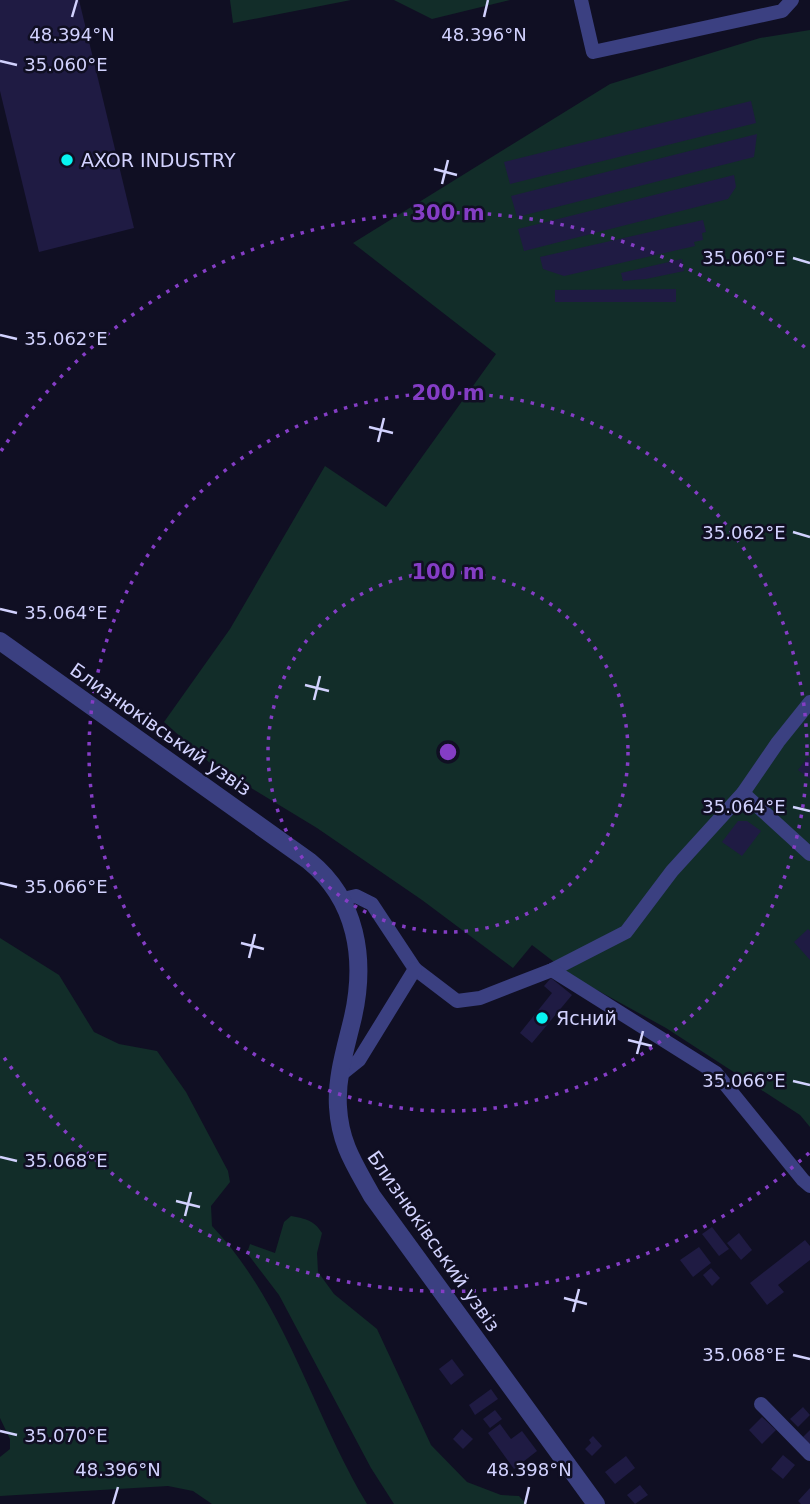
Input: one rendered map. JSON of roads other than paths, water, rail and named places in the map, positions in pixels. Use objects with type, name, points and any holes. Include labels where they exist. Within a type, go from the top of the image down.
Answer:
[{"type":"street","points":[[581,0],[593,52],[782,11],[792,0]]},
{"type":"street","name":"Близнюківський узвіз","points":[[0,640],[309,861],[333,883],[352,921],[359,967],[358,993],[339,1076],[338,1109],[344,1145],[372,1196],[596,1504]]},
{"type":"street","points":[[343,899],[356,896],[372,904],[415,969],[457,1001],[480,998],[552,970],[626,932],[672,871],[743,793],[810,702]]},
{"type":"street","points":[[743,793],[810,853]]},
{"type":"street","points":[[339,1076],[359,1060],[415,969]]},
{"type":"street","points":[[552,970],[716,1073],[803,1180],[810,1185]]},
{"type":"street","points":[[761,1404],[810,1454]]},
{"type":"place","name":"AXOR INDUSTRY","points":[[67,160]]},
{"type":"place","name":"Ясний","points":[[542,1018]]}]
